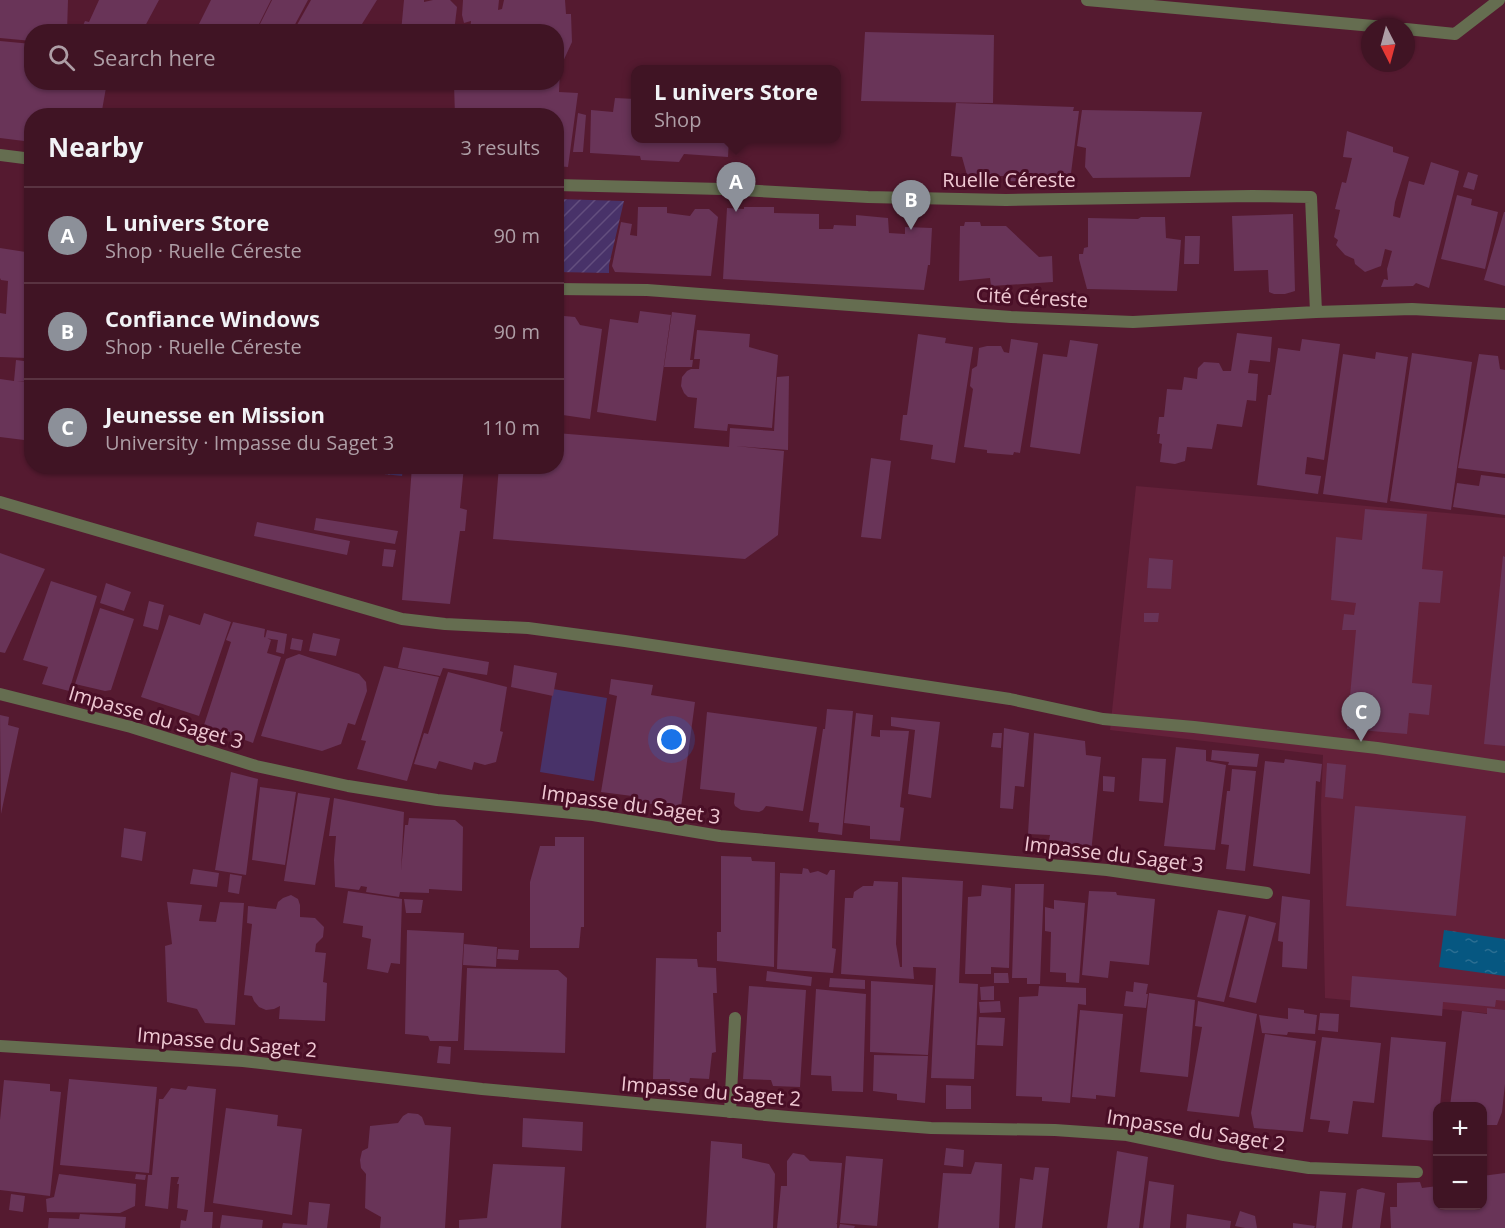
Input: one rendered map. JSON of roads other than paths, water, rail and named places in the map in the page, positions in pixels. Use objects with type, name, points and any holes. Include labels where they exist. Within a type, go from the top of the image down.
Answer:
[{"type":"street","points":[[1087,0],[1213,5],[1361,24]]},
{"type":"street","points":[[1415,30],[1455,34],[1499,0]]},
{"type":"street","points":[[0,155],[24,158]]},
{"type":"street","name":"Ruelle Céreste","points":[[564,185],[983,199],[1311,197],[1316,312]]},
{"type":"street","name":"Cité Céreste","points":[[564,288],[646,290],[1000,316],[1134,322],[1412,309],[1505,314]]},
{"type":"street","points":[[0,502],[402,619],[445,624],[539,629],[1010,699],[1103,719],[1377,748],[1505,767]]},
{"type":"street","name":"Impasse du Saget 3","points":[[0,694],[131,727],[256,766],[348,786],[437,800],[593,816],[720,836],[1107,870],[1267,893]]},
{"type":"street","points":[[730,1113],[735,1018]]},
{"type":"street","name":"Impasse du Saget 2","points":[[0,1046],[243,1061],[482,1089],[730,1113],[931,1128],[1055,1130],[1127,1135],[1224,1155],[1309,1168],[1417,1172]]},
{"type":"water","points":[[1444,930],[1505,939],[1505,976],[1439,967]]},
{"type":"place","name":"L univers Store","points":[[736,212]]},
{"type":"place","name":"Confiance Windows","points":[[911,230]]},
{"type":"place","name":"Jeunesse en Mission","points":[[1361,742]]}]
